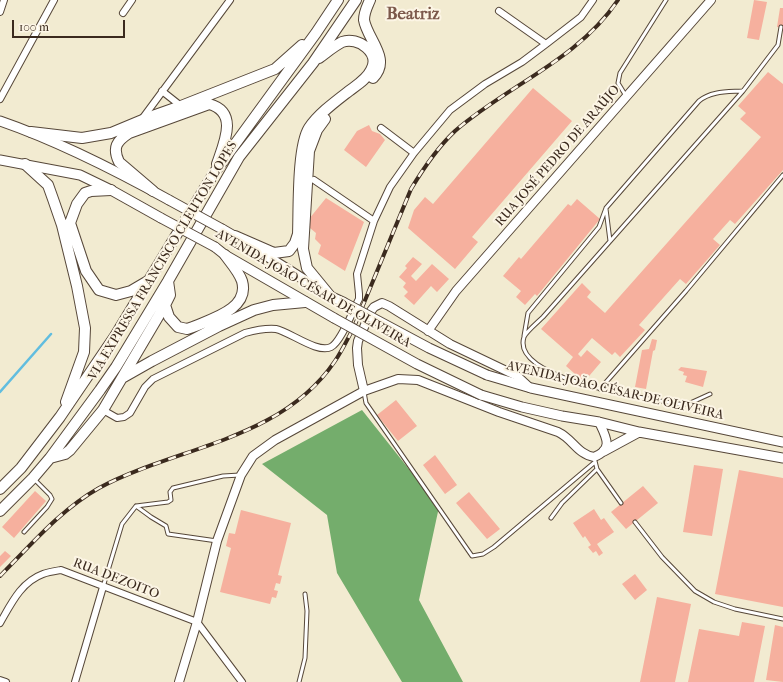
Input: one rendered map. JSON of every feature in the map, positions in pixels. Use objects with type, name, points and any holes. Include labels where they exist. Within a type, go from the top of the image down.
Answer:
[{"type":"highway","name":"VIA EXPRESSA FRANCISCO CLEUTON LOPES","points":[[0,490],[21,468],[60,417],[115,336],[214,173],[316,33],[338,0]]},
{"type":"highway","name":"VIA EXPRESSA FRANCISCO CLEUTON LOPES","points":[[0,511],[33,478],[50,458],[100,390],[116,367],[168,281],[239,157],[313,62],[356,0]]},
{"type":"highway","points":[[330,296],[307,268],[304,259],[303,249],[309,151],[317,130],[333,110],[376,76],[380,65],[378,49],[364,21],[365,10],[370,0]]},
{"type":"highway","points":[[31,132],[82,138],[111,133],[141,120],[275,69],[316,33]]},
{"type":"highway","points":[[235,236],[274,253],[289,251],[295,243],[298,234],[302,150],[308,129],[329,106],[361,82],[372,70],[373,61],[372,54],[362,44],[352,41],[342,42],[313,62]]},
{"type":"highway","points":[[153,191],[119,162],[116,156],[116,148],[120,139],[129,133],[209,104],[217,106],[222,110],[228,122],[225,140],[214,173]]},
{"type":"highway","points":[[25,164],[48,185],[64,233],[86,328],[84,352],[60,417]]},
{"type":"highway","points":[[111,190],[91,191],[85,194],[77,204],[70,223],[86,271],[99,290],[116,294],[131,291],[149,280]]},
{"type":"highway","points":[[165,305],[172,323],[178,327],[187,329],[230,310],[238,304],[243,291],[242,282],[225,255]]},
{"type":"highway","points":[[50,458],[65,454],[70,450],[103,410],[165,305],[170,295],[168,281]]},
{"type":"highway","points":[[122,378],[219,326],[254,310],[273,305],[305,302]]},
{"type":"main road","name":"AVENIDA JOÃO CÉSAR DE OLIVEIRA","points":[[0,121],[31,132],[78,153],[153,191],[235,236],[330,296],[429,348],[487,375],[530,388],[782,439]]},
{"type":"main road","name":"AVENIDA JOÃO CÉSAR DE OLIVEIRA","points":[[0,160],[80,175],[111,190],[215,247],[225,255],[305,302],[417,364],[481,394],[549,413],[599,422],[638,432],[783,458]]},
{"type":"main road","points":[[604,451],[638,432]]},
{"type":"street","points":[[0,12],[4,0]]},
{"type":"street","points":[[0,99],[54,0]]},
{"type":"street","points":[[123,13],[132,0]]},
{"type":"street","points":[[141,120],[230,0]]},
{"type":"street","points":[[103,410],[117,418],[124,417],[130,413],[145,387],[153,379],[245,333],[262,329],[274,329],[284,331],[321,349],[331,348],[338,340],[359,299],[357,274],[374,221],[390,187],[414,153],[450,110],[485,84],[522,62],[546,44],[581,17],[593,0]]},
{"type":"street","name":"RUA JOSÉ PEDRO DE ARAÚJO","points":[[428,331],[456,291],[711,0]]},
{"type":"street","points":[[499,11],[546,44]]},
{"type":"street","points":[[162,91],[181,106]]},
{"type":"street","points":[[381,128],[414,153]]},
{"type":"street","points":[[314,180],[374,221]]},
{"type":"street","points":[[364,391],[358,365],[357,348],[360,335],[374,308],[382,303],[450,344],[517,376],[530,388]]},
{"type":"street","points":[[179,682],[198,622],[217,541],[241,475],[253,456],[275,440],[364,391],[398,379],[418,380],[499,412],[558,432],[564,435],[586,456],[595,460],[604,451],[607,445],[607,440],[599,422]]},
{"type":"street","name":"RUA DEZOITO","points":[[0,623],[11,603],[25,584],[43,574],[61,570],[198,622]]},
{"type":"street","points":[[75,682],[103,587]]},
{"type":"street","points":[[198,622],[242,682]]},
{"type":"street","points":[[0,680],[6,682]]},
{"type":"lane","points":[[626,96],[618,83],[620,73],[666,0]]},
{"type":"lane","points":[[524,336],[543,317],[743,91],[778,45],[781,28]]},
{"type":"lane","points":[[710,394],[688,404],[678,404],[600,389],[573,382],[546,370],[528,356],[523,347],[524,336],[528,313],[599,227],[606,208],[699,101],[705,96],[712,94],[743,91]]},
{"type":"lane","points":[[600,389],[686,291],[783,175]]},
{"type":"lane","points":[[606,208],[610,241]]},
{"type":"lane","points":[[364,391],[366,403],[472,556],[483,554],[494,547],[595,460]]},
{"type":"lane","points":[[595,460],[596,469],[622,503]]},
{"type":"lane","points":[[551,518],[562,503],[596,469]]},
{"type":"lane","points":[[103,587],[122,524],[136,506],[168,502],[171,500],[170,492],[173,488],[223,476],[241,475]]},
{"type":"lane","points":[[24,532],[47,507],[52,499],[50,495],[33,478]]},
{"type":"lane","points":[[136,506],[167,526],[168,534],[217,541]]},
{"type":"lane","points":[[635,522],[662,557],[695,591],[714,602],[734,609],[783,618]]},
{"type":"lane","points":[[299,682],[305,658],[307,611],[305,594]]},
{"type":"green space","points":[[362,410],[439,507],[419,600],[463,682],[402,682],[337,573],[327,515],[262,464]]},
{"type":"building","points":[[754,0],[767,2],[759,40],[747,38]]},
{"type":"building","points":[[780,8],[783,8],[783,28],[777,27]]},
{"type":"building","points":[[768,72],[783,84],[783,170],[735,224],[730,220],[713,239],[720,245],[686,284],[680,279],[639,325],[645,330],[620,357],[615,352],[612,355],[592,338],[578,354],[581,357],[587,350],[601,362],[584,382],[566,366],[573,357],[541,329],[582,283],[591,292],[587,297],[605,313],[761,137],[740,119],[746,113],[738,106]]},
{"type":"building","points":[[533,88],[572,121],[472,237],[478,242],[455,269],[408,228],[414,210],[425,197],[433,204]]},
{"type":"building","points":[[369,125],[372,131],[380,134],[385,140],[366,167],[344,150],[357,131]]},
{"type":"building","points":[[326,198],[364,222],[345,271],[318,254],[321,245],[315,239],[316,233],[305,224]]},
{"type":"building","points":[[577,199],[600,219],[537,296],[535,294],[525,305],[516,297],[521,291],[503,276],[519,257],[521,259],[568,204],[571,206]]},
{"type":"building","points":[[413,257],[422,264],[411,276],[416,281],[432,264],[449,279],[437,292],[431,286],[414,305],[404,296],[408,292],[403,287],[406,283],[399,277],[407,268],[405,266]]},
{"type":"building","points":[[652,339],[657,340],[655,350],[653,351],[646,389],[635,387],[642,350],[649,349]]},
{"type":"building","points":[[681,367],[707,371],[703,387],[685,382],[687,376],[683,375],[684,372],[678,370]]},
{"type":"building","points":[[396,400],[417,426],[398,441],[377,415]]},
{"type":"building","points":[[435,455],[457,485],[445,494],[423,465]]},
{"type":"building","points":[[694,465],[723,469],[712,536],[683,532]]},
{"type":"building","points":[[739,470],[783,478],[783,607],[715,594]]},
{"type":"building","points":[[643,486],[658,503],[626,529],[611,512]]},
{"type":"building","points":[[35,491],[46,501],[14,538],[2,527]]},
{"type":"building","points":[[469,492],[500,529],[487,539],[456,503]]},
{"type":"building","points":[[594,509],[601,520],[604,518],[614,532],[597,544],[603,553],[599,556],[596,551],[593,553],[588,547],[591,545],[585,536],[583,538],[573,523]]},
{"type":"building","points":[[241,510],[291,523],[278,575],[282,576],[280,584],[276,583],[274,590],[278,591],[276,598],[272,597],[270,604],[220,592],[231,548],[226,546],[229,533],[235,534]]},
{"type":"building","points":[[5,551],[11,556],[0,567],[0,556]]},
{"type":"building","points":[[635,574],[647,590],[635,600],[622,584]]},
{"type":"building","points":[[657,597],[691,604],[675,682],[640,682]]},
{"type":"building","points":[[742,622],[765,626],[754,682],[688,682],[699,629],[739,636]]},
{"type":"building","points":[[775,625],[783,627],[783,682],[766,680]]},
{"type":"waterway","points":[[0,392],[51,334]]},
{"type":"railway","points":[[0,576],[59,517],[99,488],[130,474],[226,439],[257,425],[286,409],[313,388],[343,349],[354,327],[411,189],[425,166],[436,152],[455,131],[476,115],[563,56],[602,21],[618,0]]},
{"type":"district","name":"Beatriz","points":[[413,15]]}]
